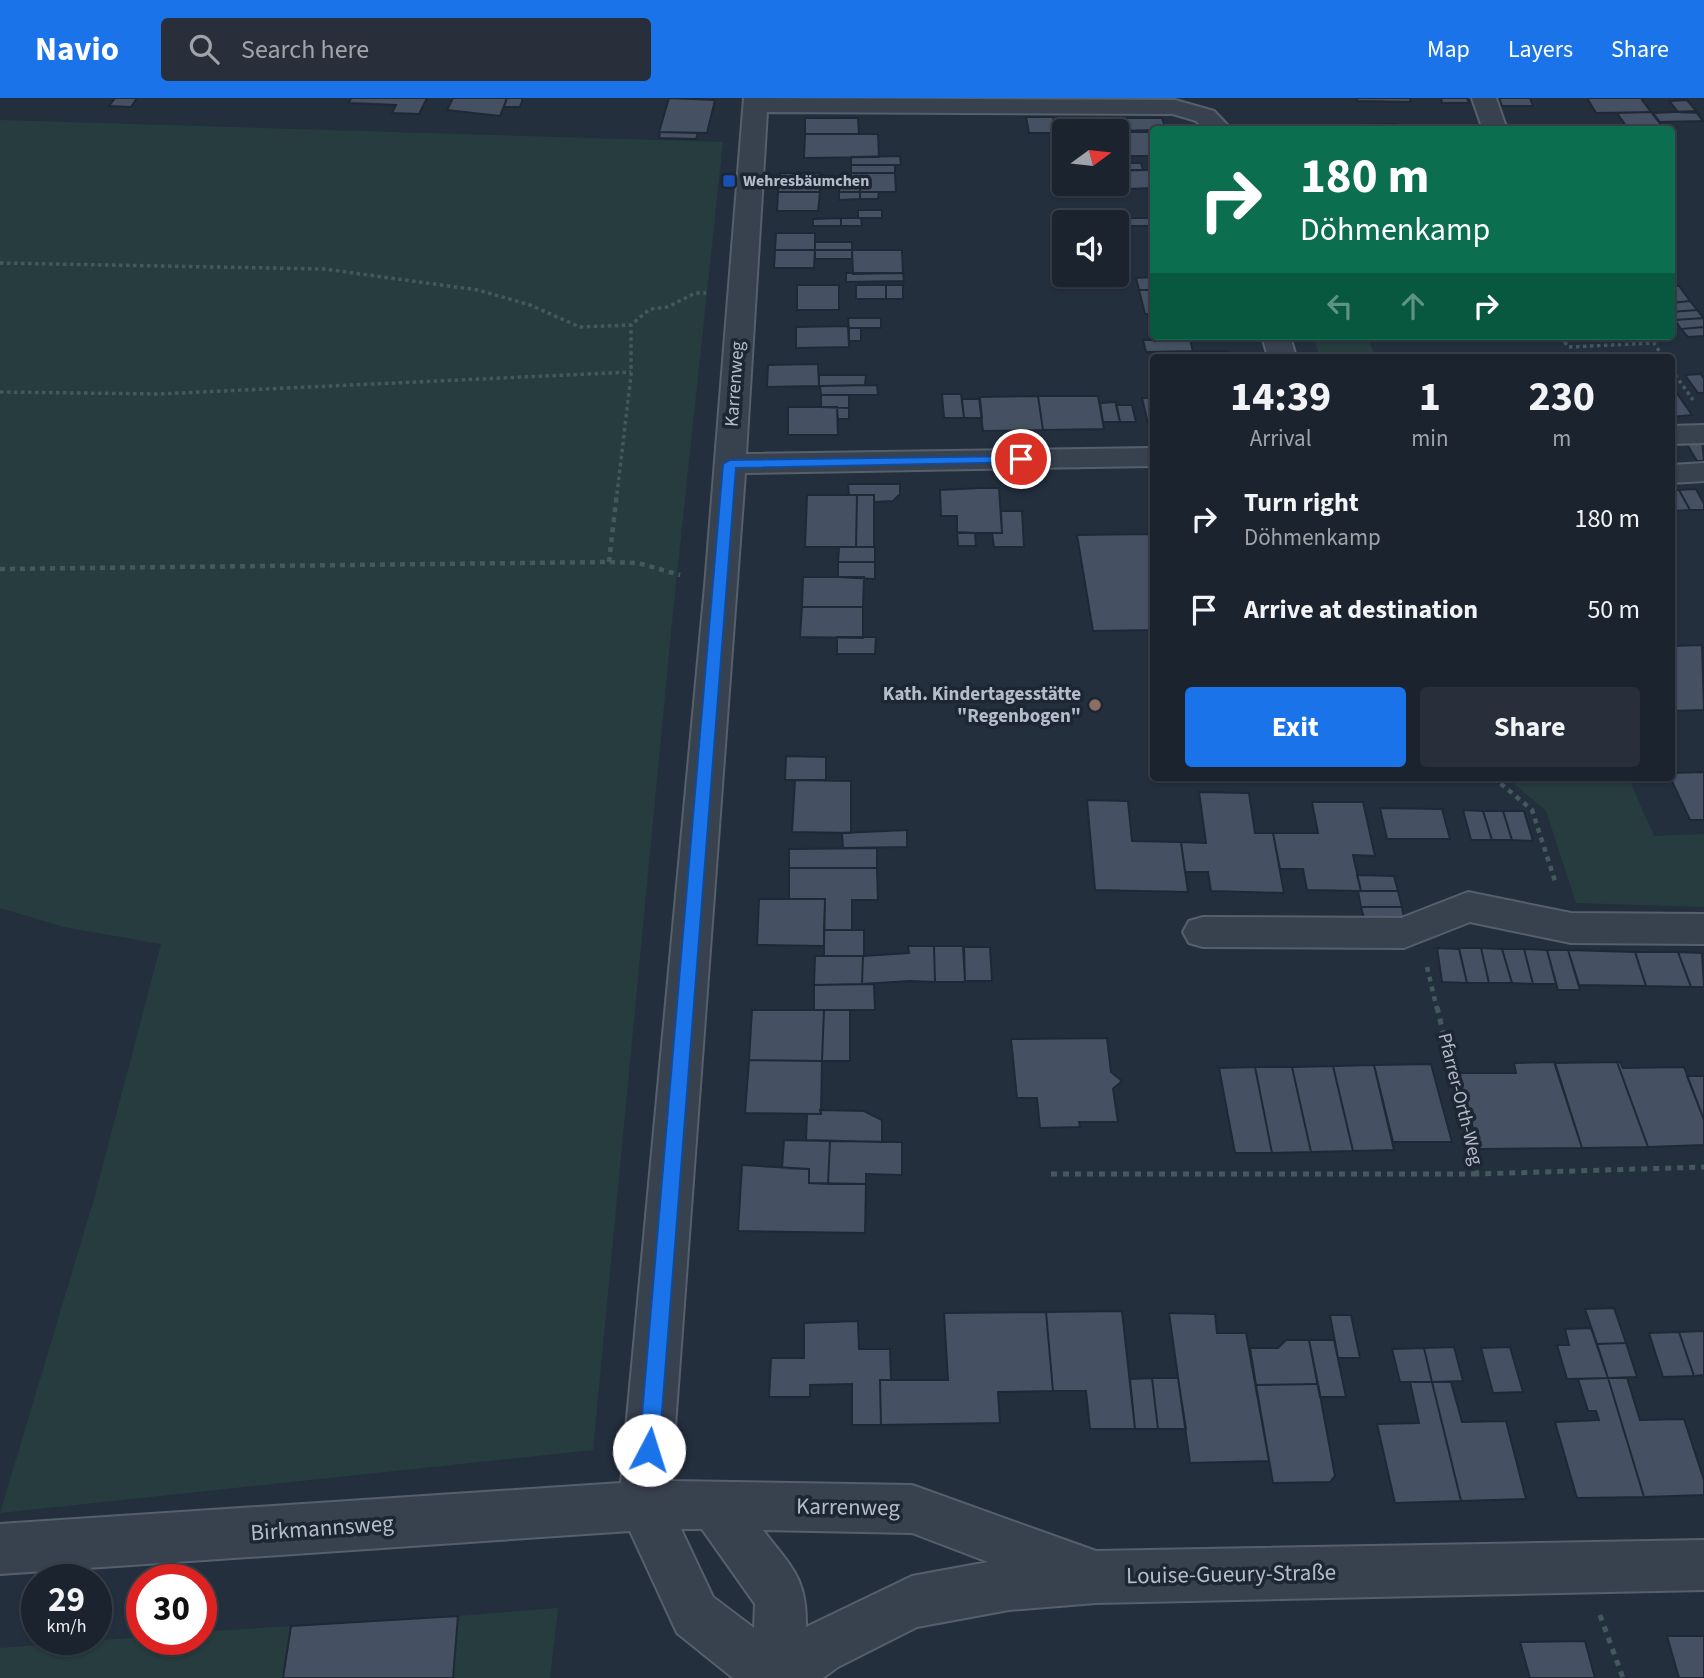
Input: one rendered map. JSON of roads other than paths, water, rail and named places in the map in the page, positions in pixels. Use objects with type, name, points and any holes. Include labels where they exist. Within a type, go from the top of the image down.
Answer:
[{"type":"street","points":[[1483,98],[1494,126]]},
{"type":"street","points":[[756,102],[1175,107],[1205,116],[1216,126]]},
{"type":"street","name":"Karrenweg","points":[[756,102],[721,586],[645,1506],[695,1615],[778,1678]]},
{"type":"street","points":[[1675,433],[1701,420]]},
{"type":"street","points":[[730,464],[1150,457]]},
{"type":"street","points":[[1675,474],[1704,472]]},
{"type":"street","points":[[1203,932],[1404,933],[1468,907],[1571,929],[1704,929]]},
{"type":"street","points":[[714,1504],[781,1597],[778,1678]]},
{"type":"street","name":"Karrenweg","points":[[645,1506],[714,1504],[912,1508],[1096,1577]]},
{"type":"street","name":"Birkmannsweg","points":[[0,1549],[645,1506]]},
{"type":"street","name":"Louise-Gueury-Straße","points":[[778,1678],[819,1648],[912,1602],[1009,1584],[1096,1577],[1704,1565]]},
{"type":"place","name":"Wehresbäumchen","points":[[729,181]]},
{"type":"place","name":"Kath. Kindertagesstätte \"Regenbogen\"","points":[[1095,705]]}]
